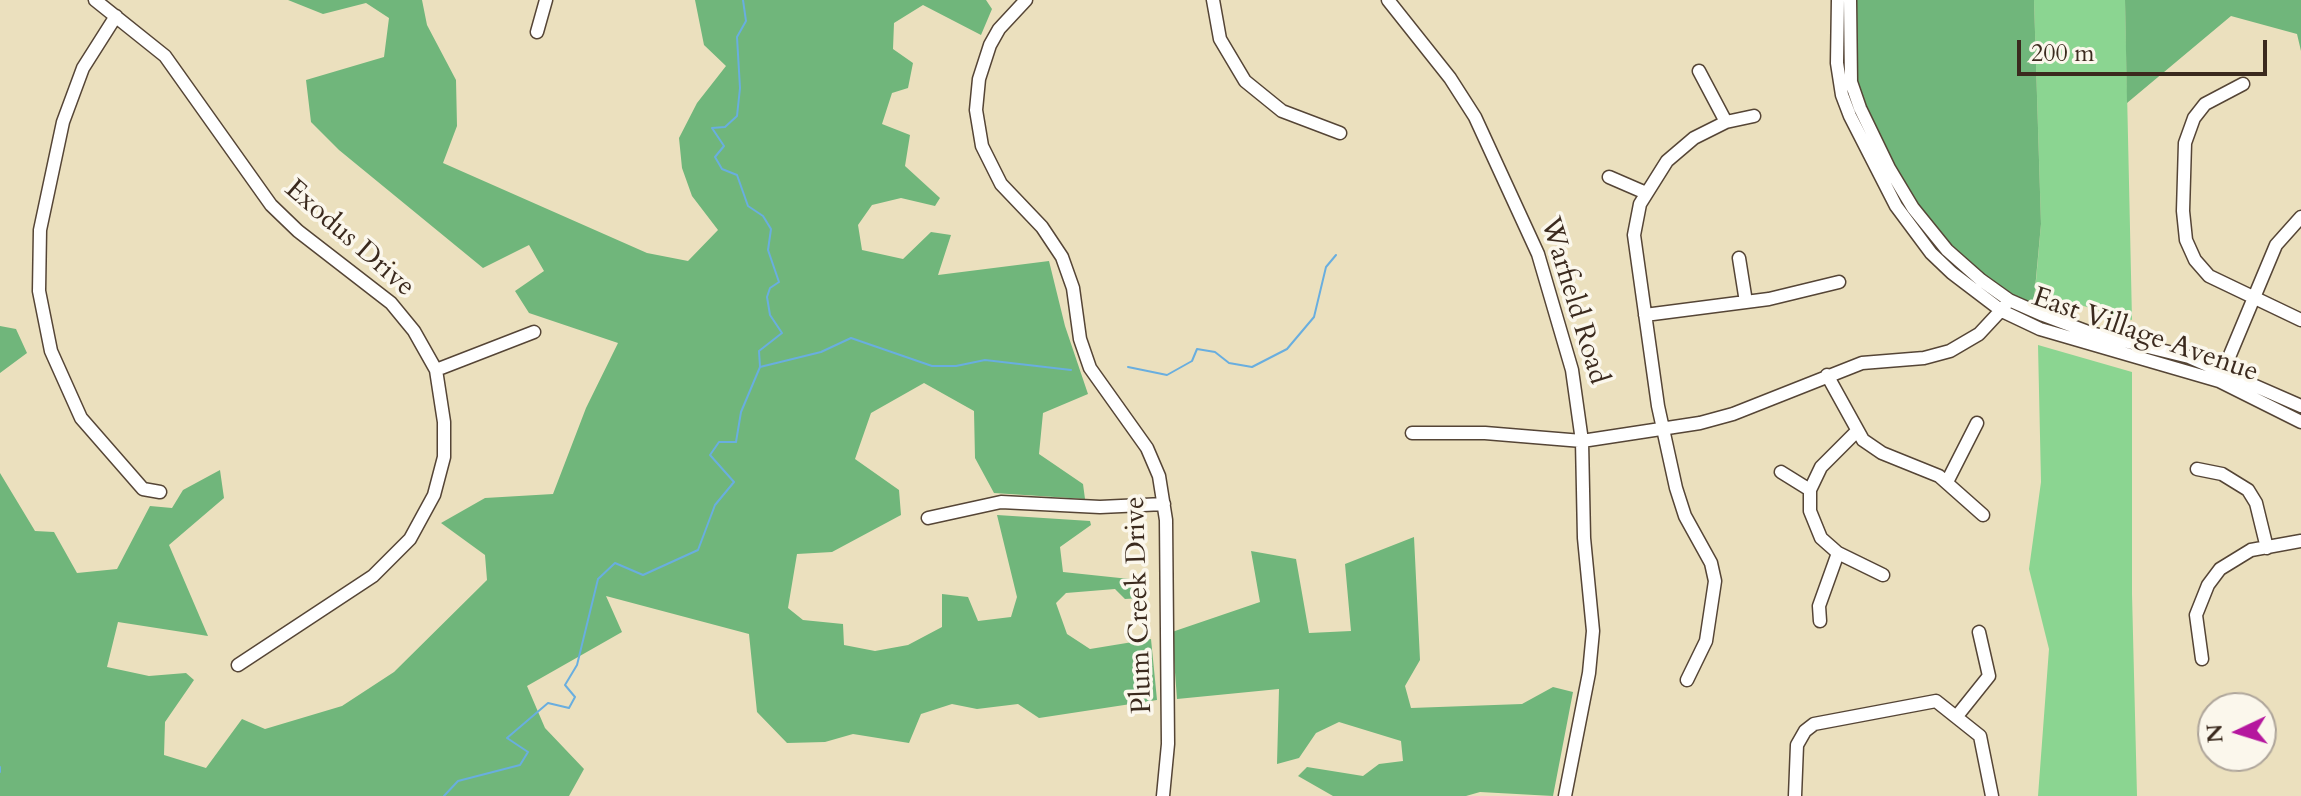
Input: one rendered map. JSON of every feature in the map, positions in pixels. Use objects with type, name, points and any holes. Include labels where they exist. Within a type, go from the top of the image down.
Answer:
[{"type":"street","name":"Exodus Drive","points":[[95,0],[178,72],[271,205],[298,231],[391,303],[414,331],[436,370],[444,422],[444,457],[434,495],[410,539],[373,576],[238,665]]},
{"type":"street","points":[[537,32],[546,0]]},
{"type":"street","name":"Plum Creek Drive","points":[[1026,0],[999,29],[979,79],[976,110],[982,146],[1004,189],[1042,227],[1062,257],[1073,288],[1080,339],[1090,368],[1147,448],[1159,476],[1164,504],[1168,744],[1163,796]]},
{"type":"street","points":[[1213,0],[1220,39],[1245,81],[1282,111],[1340,133]]},
{"type":"street","name":"Warfield Road","points":[[1388,0],[1450,78],[1475,117],[1520,208],[1538,254],[1572,370],[1582,441],[1592,651],[1565,796]]},
{"type":"street","name":"East Village Avenue","points":[[1838,0],[1837,63],[1842,95],[1896,206],[1931,253],[2005,305],[2065,339],[2221,375],[2301,406]]},
{"type":"street","name":"East Village Avenue","points":[[1850,0],[1851,82],[1889,168],[1913,208],[1947,250],[2005,305]]},
{"type":"street","points":[[116,16],[83,68],[63,122],[40,230],[39,291],[51,351],[81,418],[143,489],[160,492]]},
{"type":"street","points":[[1699,71],[1726,122]]},
{"type":"street","points":[[2243,84],[2205,104],[2194,118],[2185,143],[2183,211],[2186,240],[2195,260],[2209,276],[2301,320]]},
{"type":"street","points":[[1687,680],[1706,641],[1715,581],[1711,563],[1685,516],[1676,488],[1663,429],[1634,235],[1646,193],[1660,169],[1684,145],[1726,122],[1754,116]]},
{"type":"street","points":[[1609,177],[1646,193]]},
{"type":"street","points":[[2221,375],[2251,297],[2276,245],[2301,217]]},
{"type":"street","points":[[1739,258],[1746,302]]},
{"type":"street","points":[[1645,315],[1746,302],[1839,282]]},
{"type":"street","points":[[1412,433],[1485,433],[1582,441],[1663,429],[1733,414],[1862,363],[1924,358],[1950,351],[1979,334],[2005,305]]},
{"type":"street","points":[[436,370],[534,332]]},
{"type":"street","points":[[1827,375],[1857,431],[1882,453],[1947,482],[1983,515]]},
{"type":"street","name":"East Village Avenue","points":[[2221,375],[2301,422]]},
{"type":"street","points":[[1947,482],[1977,423]]},
{"type":"street","points":[[1857,431],[1821,467],[1810,490],[1814,526],[1821,538],[1838,553],[1883,575]]},
{"type":"street","points":[[2197,469],[2222,474],[2248,490],[2256,503],[2267,548]]},
{"type":"street","points":[[1781,472],[1810,490]]},
{"type":"street","points":[[928,518],[1001,502],[1100,507],[1164,504]]},
{"type":"street","points":[[2202,659],[2196,615],[2208,585],[2234,558],[2301,541]]},
{"type":"street","points":[[1820,621],[1819,606],[1838,553]]},
{"type":"street","points":[[1957,716],[1989,676],[1979,632]]},
{"type":"street","points":[[1795,796],[1797,745],[1805,731],[1814,724],[1936,701],[1980,736],[1992,796]]},
{"type":"green space","points":[[288,0],[422,0],[427,25],[456,80],[457,126],[443,163],[647,253],[688,261],[718,230],[692,196],[682,168],[679,138],[697,103],[726,66],[704,45],[695,0],[986,0],[992,9],[981,35],[923,5],[894,23],[893,49],[913,63],[908,88],[892,93],[882,124],[910,135],[905,166],[940,198],[935,206],[901,198],[872,205],[858,225],[862,250],[903,259],[931,232],[951,235],[938,275],[1049,261],[1065,326],[1088,394],[1043,413],[1039,454],[1083,484],[1085,499],[994,493],[975,458],[974,411],[924,383],[871,413],[855,459],[899,490],[901,515],[832,552],[797,554],[788,608],[803,620],[843,624],[844,645],[875,651],[908,645],[942,627],[942,594],[968,597],[978,621],[1011,617],[1017,597],[997,515],[1090,521],[1091,525],[1060,547],[1063,572],[1139,580],[1142,598],[1125,599],[1115,589],[1066,593],[1056,603],[1067,634],[1090,649],[1151,639],[1157,700],[1039,718],[1018,704],[977,709],[952,704],[921,714],[909,743],[853,734],[825,742],[787,743],[757,712],[749,634],[606,596],[622,632],[527,686],[545,728],[584,769],[569,796],[0,796],[0,473],[35,531],[54,532],[77,573],[117,569],[150,506],[172,508],[183,490],[220,470],[224,498],[169,545],[208,636],[118,622],[107,667],[149,676],[186,673],[194,680],[165,722],[164,755],[206,768],[242,719],[265,729],[342,706],[394,672],[487,580],[485,555],[441,523],[485,498],[553,494],[586,408],[618,343],[529,313],[515,291],[544,271],[529,245],[483,268],[339,150],[311,122],[306,80],[384,57],[389,18],[366,3],[323,14]]},
{"type":"green space","points":[[1850,0],[2034,0],[2041,224],[2033,311],[1981,280],[1913,208],[1851,82]]},
{"type":"green space","points":[[2034,0],[2125,0],[2132,320],[2035,292],[2041,224]]},
{"type":"green space","points":[[2125,0],[2301,0],[2301,51],[2297,34],[2231,16],[2127,103]]},
{"type":"green space","points":[[0,326],[16,329],[27,353],[0,373]]},
{"type":"green space","points":[[2038,345],[2132,372],[2132,594],[2137,796],[2038,796],[2049,649],[2029,569],[2041,482]]},
{"type":"green space","points":[[1414,537],[1420,660],[1405,686],[1411,708],[1522,704],[1553,687],[1573,692],[1553,796],[1480,792],[1466,796],[1333,796],[1298,776],[1307,767],[1363,776],[1379,764],[1403,761],[1401,741],[1339,722],[1316,733],[1299,758],[1277,764],[1279,689],[1177,699],[1172,632],[1260,602],[1251,551],[1296,559],[1309,633],[1351,631],[1345,564]]},
{"type":"waterway","points":[[444,796],[458,781],[520,765],[528,752],[507,738],[548,703],[569,708],[575,697],[565,685],[577,665],[598,579],[615,563],[643,575],[698,550],[715,505],[734,482],[710,455],[719,442],[736,442],[741,412],[760,367],[759,351],[782,333],[770,315],[767,297],[770,288],[779,282],[768,250],[771,229],[763,216],[748,206],[737,175],[722,169],[715,157],[724,146],[712,128],[725,127],[737,116],[740,88],[737,37],[746,21],[743,0]]},
{"type":"waterway","points":[[1128,367],[1167,375],[1192,361],[1197,349],[1215,352],[1229,363],[1252,367],[1287,349],[1314,317],[1326,267],[1336,255]]},
{"type":"waterway","points":[[760,367],[821,352],[851,338],[932,366],[956,366],[985,360],[1071,370]]},
{"type":"waterway","points":[[0,767],[0,772]]}]
